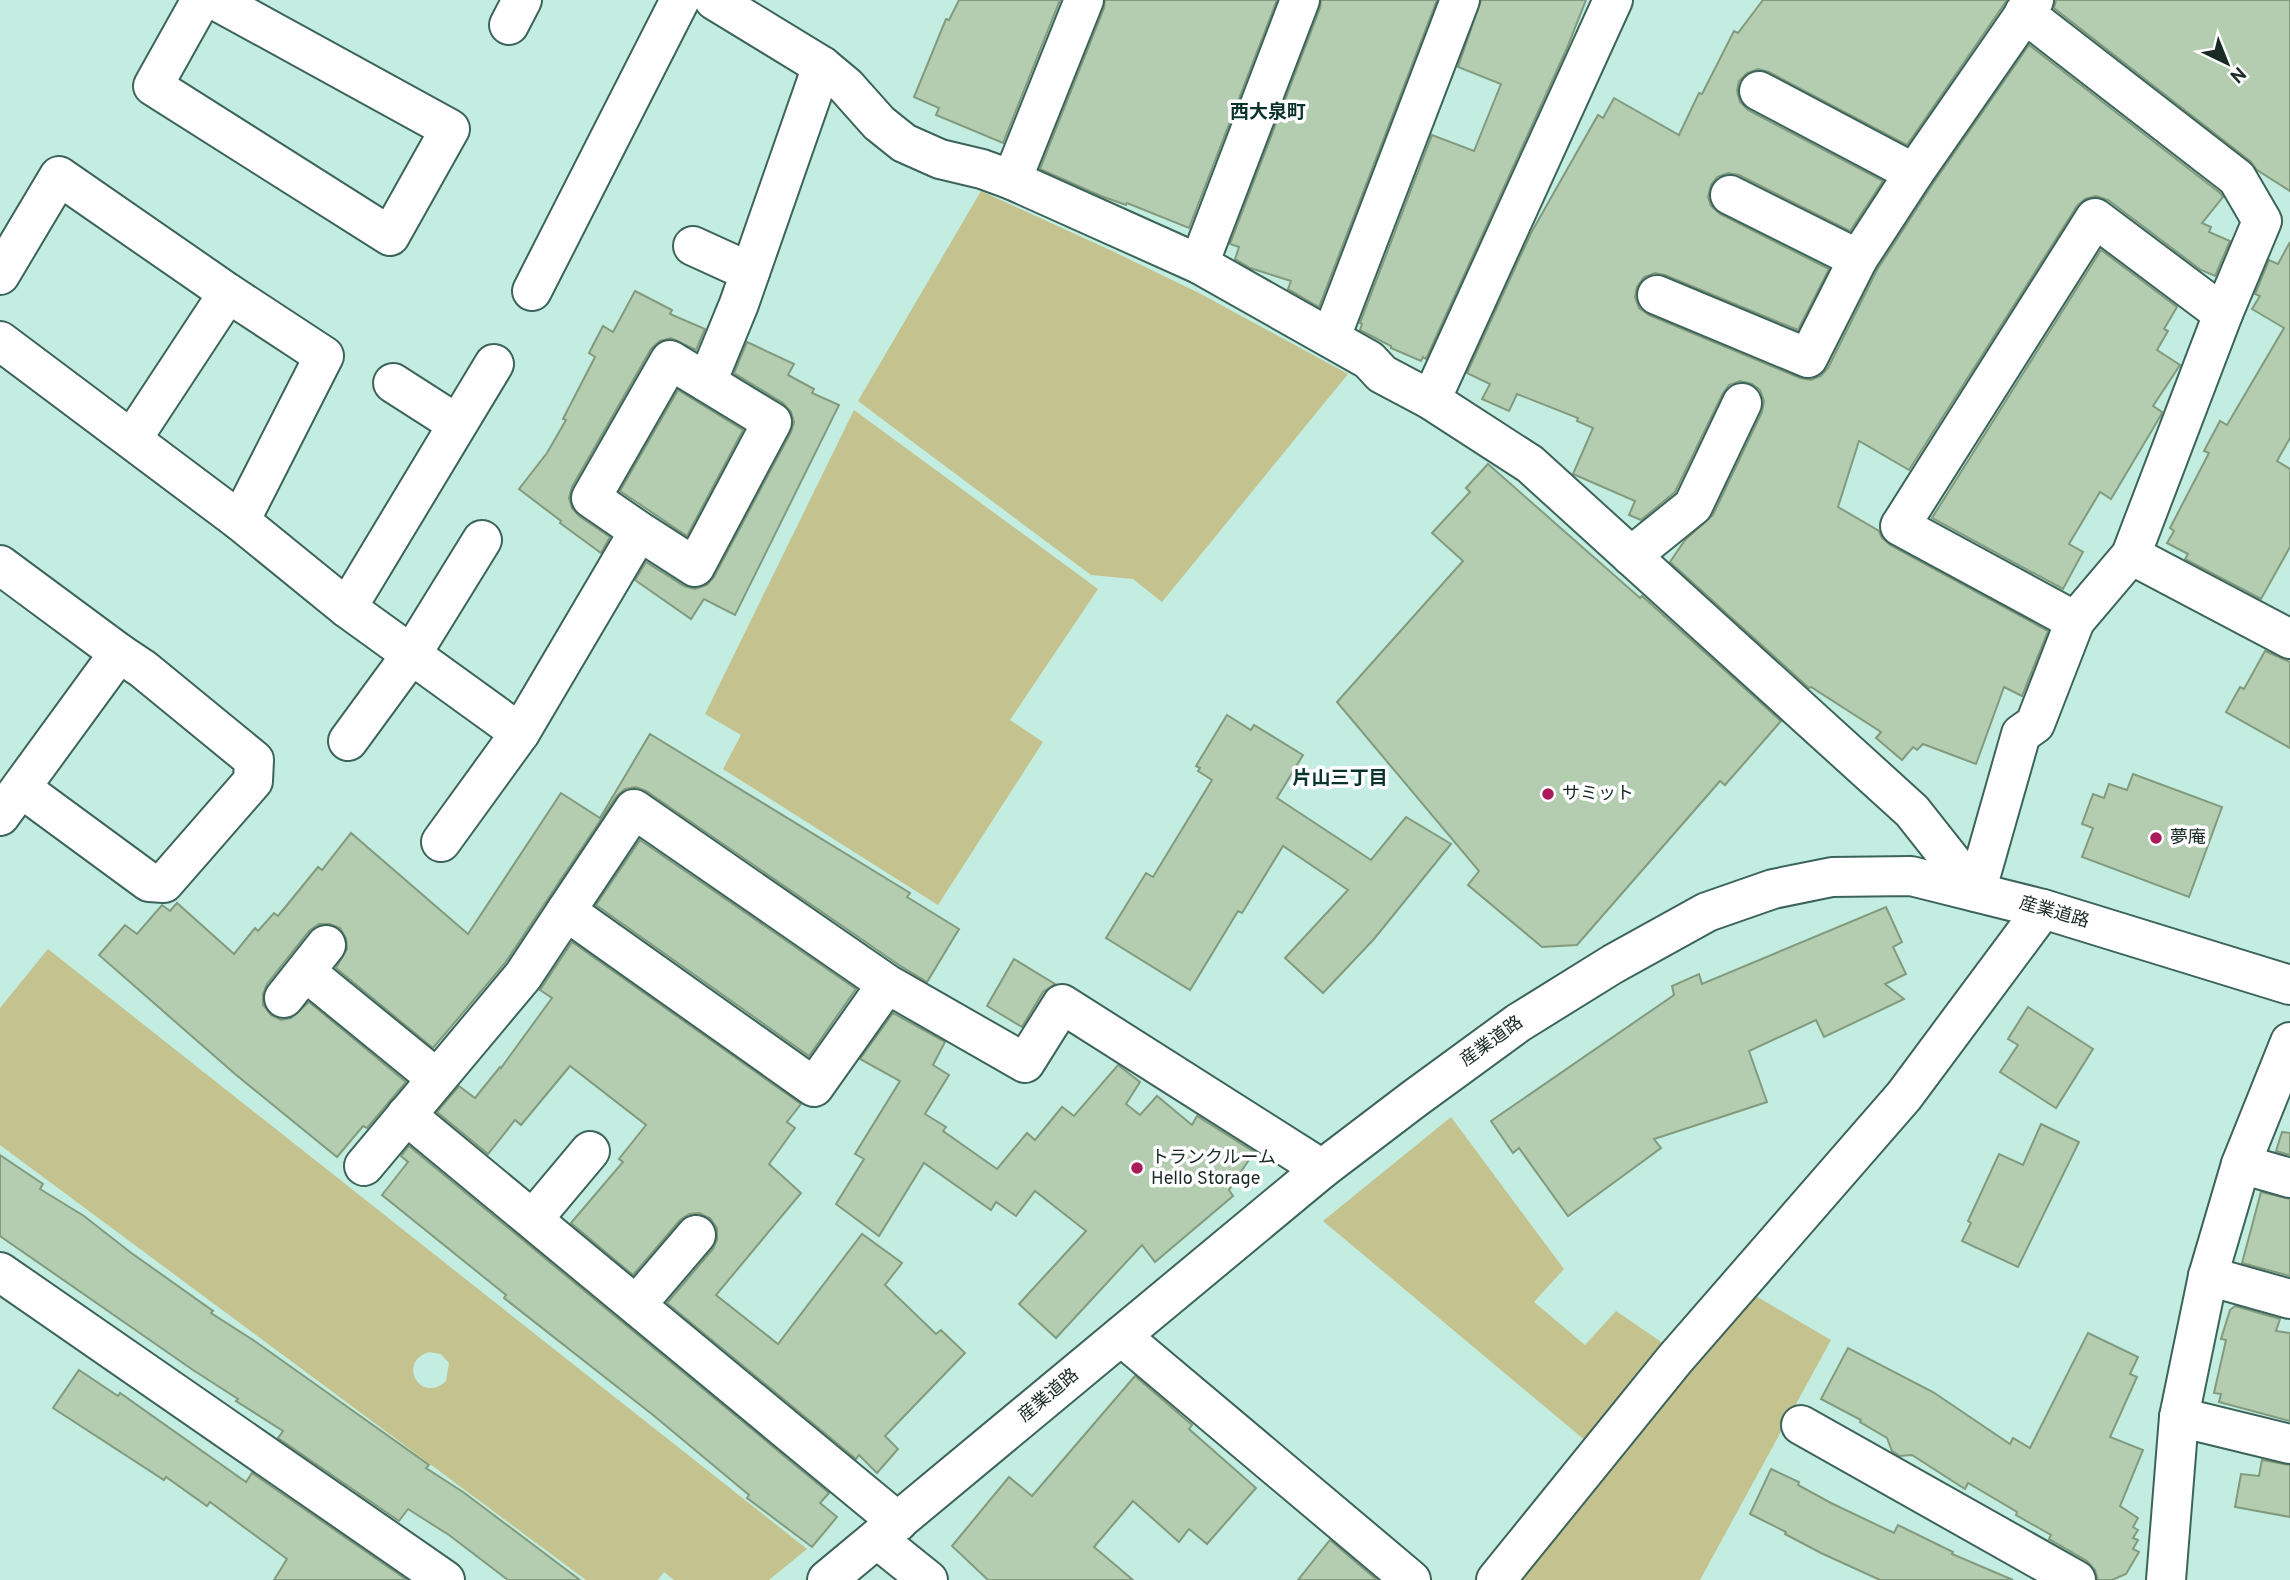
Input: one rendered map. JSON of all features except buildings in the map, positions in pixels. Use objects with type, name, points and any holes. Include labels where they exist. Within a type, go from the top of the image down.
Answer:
[{"type":"street","points":[[201,0],[153,86],[390,236],[450,129],[215,0]]},
{"type":"street","points":[[532,292],[680,0]]},
{"type":"street","points":[[714,0],[822,66],[846,86],[879,123],[904,143],[940,159],[982,169],[1012,180],[1199,264],[1331,337],[1369,360],[1382,374],[1431,400],[1530,464],[1912,811],[1976,892]]},
{"type":"street","points":[[1199,264],[1300,0]]},
{"type":"street","points":[[1331,337],[1460,0]]},
{"type":"street","points":[[1431,400],[1613,0]]},
{"type":"street","points":[[1657,295],[1808,358],[1858,259],[2029,6],[2237,178],[2262,220],[2131,555],[2075,621],[2035,724],[2021,734],[1976,892]]},
{"type":"street","points":[[1012,180],[1086,24]]},
{"type":"street","points":[[707,382],[750,272],[822,66]]},
{"type":"street","points":[[1759,92],[1914,173]]},
{"type":"street","points":[[0,275],[59,176],[324,356],[240,521]]},
{"type":"street","points":[[1730,195],[1858,259]]},
{"type":"street","points":[[2075,621],[1900,526],[2095,218],[2223,314]]},
{"type":"street","points":[[693,246],[750,272]]},
{"type":"street","points":[[132,439],[228,293]]},
{"type":"street","points":[[0,341],[240,521],[347,608],[520,733]]},
{"type":"street","points":[[670,360],[772,422],[695,567],[639,531],[591,498],[670,360]]},
{"type":"street","points":[[347,608],[494,364]]},
{"type":"street","points":[[393,383],[457,424]]},
{"type":"street","points":[[1631,556],[1693,506],[1742,403]]},
{"type":"street","points":[[441,842],[520,733],[639,531]]},
{"type":"street","points":[[348,741],[411,655],[482,540]]},
{"type":"street","points":[[2131,555],[2290,639]]},
{"type":"street","points":[[0,565],[143,669],[254,760],[253,781],[164,883],[149,882],[11,802],[119,653]]},
{"type":"street","points":[[364,1167],[523,976],[634,808],[887,984],[1024,1063],[1062,1004],[1322,1169]]},
{"type":"street","name":"産業道路","points":[[827,1580],[1322,1169],[1518,1023],[1613,964],[1707,912],[1773,889],[1832,877],[1911,876],[2043,909],[2290,985]]},
{"type":"street","points":[[1496,1580],[1675,1359],[1904,1096],[2043,909]]},
{"type":"street","points":[[566,911],[814,1087],[887,984]]},
{"type":"street","points":[[305,972],[436,1078]]},
{"type":"street","points":[[2171,1579],[2179,1417],[2208,1276],[2241,1164],[2290,1042]]},
{"type":"street","points":[[406,1115],[638,1304],[888,1530],[928,1580]]},
{"type":"street","points":[[533,1219],[590,1151]]},
{"type":"street","points":[[2241,1164],[2290,1178]]},
{"type":"street","points":[[638,1304],[696,1236]]},
{"type":"street","points":[[0,1272],[445,1580]]},
{"type":"street","points":[[2208,1276],[2290,1299]]},
{"type":"street","points":[[1121,1336],[1411,1580]]},
{"type":"street","points":[[2179,1417],[2290,1444]]},
{"type":"street","points":[[1801,1425],[2033,1569],[2076,1580]]},
{"type":"shaded area","points":[[981,191],[1199,293],[1348,374],[1162,602],[1133,579],[1091,575],[858,401]]},
{"type":"shaded area","points":[[854,410],[1098,589],[1010,720],[1043,742],[938,905],[723,769],[741,735],[705,714]]},
{"type":"shaded area","points":[[48,949],[807,1549],[769,1580],[674,1580],[664,1572],[658,1580],[586,1580],[0,1145],[0,1008]],"holes":[[[429,1352],[441,1354],[449,1363],[446,1381],[437,1387],[428,1388],[421,1385],[413,1372],[414,1364],[419,1357]]]},
{"type":"shaded area","points":[[1451,1117],[1564,1269],[1534,1302],[1585,1345],[1616,1311],[1667,1346],[1587,1442],[1323,1221]]},
{"type":"shaded area","points":[[1747,1291],[1831,1340],[1700,1580],[1519,1580]]},
{"type":"place","name":"サミット","points":[[1548,794]]},
{"type":"place","name":"夢庵","points":[[2156,838]]},
{"type":"place","name":"トランクルーム Hello Storage","points":[[1137,1168]]},
{"type":"district","name":"西大泉町","points":[[1268,113]]},
{"type":"district","name":"片山三丁目","points":[[1340,779]]}]
